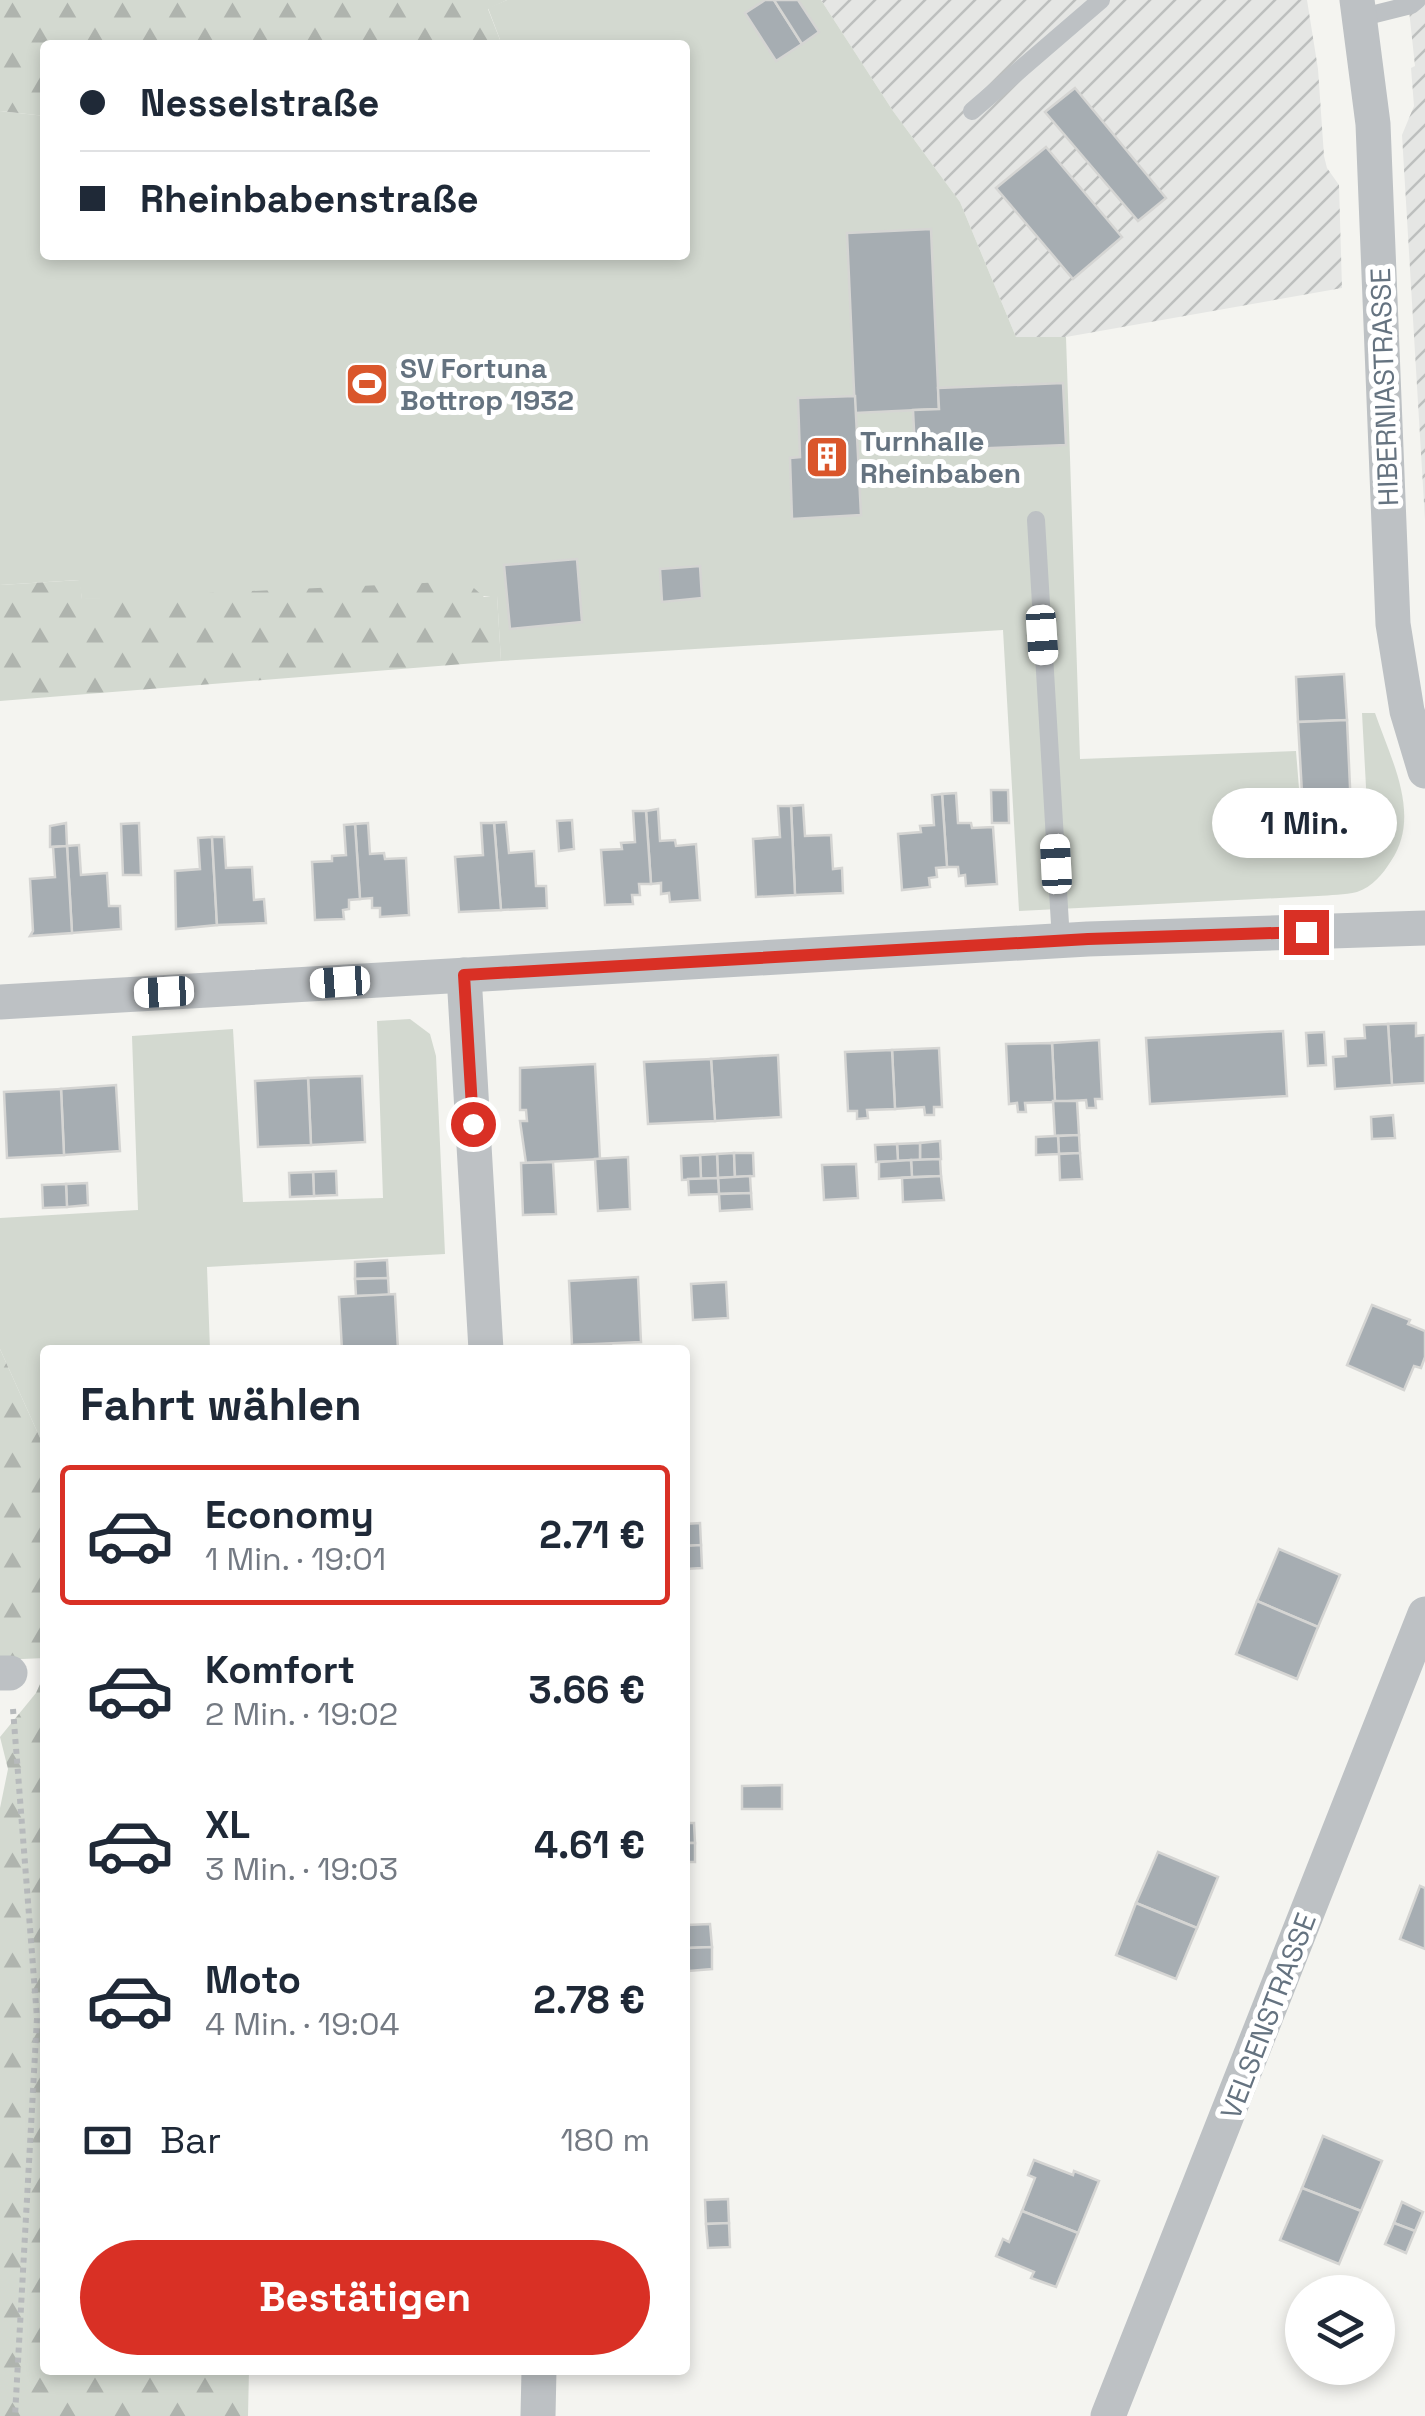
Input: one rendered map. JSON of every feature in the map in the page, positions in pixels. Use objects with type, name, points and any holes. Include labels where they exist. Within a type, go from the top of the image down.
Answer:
[{"type":"street","name":"HIBERNIASTRASSE","points":[[1358,9],[1373,124],[1393,624],[1407,711],[1425,771]]},
{"type":"street","points":[[0,1002],[1061,940],[1425,928]]},
{"type":"street","points":[[464,975],[486,1345]]},
{"type":"street","name":"VELSENSTRASSE","points":[[1108,2416],[1425,1614]]},
{"type":"street","points":[[538,2416],[540,2375]]},
{"type":"lane","points":[[972,111],[1100,0]]},
{"type":"lane","points":[[1358,9],[1411,5],[1417,0]]},
{"type":"lane","points":[[1036,520],[1061,940]]},
{"type":"path","points":[[5,1673],[37,2018],[16,2416]]},
{"type":"shaded area","points":[[821,0],[1307,0],[1318,69],[1324,156],[1339,185],[1342,288],[1066,337],[1016,337],[960,202],[893,111]]},
{"type":"shaded area","points":[[1425,0],[1425,520],[1402,135],[1414,106],[1411,68],[1415,66],[1409,10]]},
{"type":"green space","points":[[0,0],[507,0],[488,9],[500,40],[40,40],[40,115],[0,111]]},
{"type":"green space","points":[[507,0],[821,0],[893,111],[960,202],[1016,337],[1066,337],[1080,759],[1296,751],[1302,826],[1368,824],[1362,713],[1375,713],[1404,806],[1400,843],[1377,880],[1362,890],[1343,894],[1019,911],[1003,630],[501,661],[497,596],[82,599],[79,580],[0,585],[0,111],[40,115],[40,260],[690,260],[690,40],[500,40],[488,8]]},
{"type":"green space","points":[[80,580],[82,599],[466,581],[484,597],[497,595],[501,661],[0,701],[0,585]]},
{"type":"green space","points":[[410,1019],[430,1034],[436,1056],[445,1254],[207,1267],[210,1345],[40,1345],[40,1438],[0,1349],[0,1218],[138,1210],[132,1036],[233,1029],[243,1202],[383,1198],[377,1021]]},
{"type":"green space","points":[[0,1349],[40,1438],[40,1658],[0,1660]]},
{"type":"green space","points":[[40,1684],[40,2375],[249,2375],[248,2416],[0,2416],[0,1808],[8,1769],[0,1737]]},
{"type":"building","points":[[765,0],[774,0],[802,44],[776,61],[745,13]]},
{"type":"building","points":[[774,0],[798,0],[819,32],[802,44]]},
{"type":"building","points":[[1075,88],[1166,198],[1138,221],[1045,112]]},
{"type":"building","points":[[1046,147],[1122,237],[1073,279],[996,188]]},
{"type":"building","points":[[931,229],[939,409],[855,413],[847,233]]},
{"type":"building","points":[[1063,383],[1066,445],[915,451],[913,410],[939,409],[938,388]]},
{"type":"building","name":"Turnhalle Rheinbaben","points":[[855,396],[861,515],[792,519],[790,458],[800,457],[798,398]]},
{"type":"building","points":[[577,559],[582,622],[510,629],[504,565]]},
{"type":"building","points":[[700,566],[702,598],[662,602],[660,569]]},
{"type":"building","points":[[1344,674],[1347,720],[1298,722],[1296,677]]},
{"type":"building","points":[[1347,720],[1351,809],[1303,811],[1298,722]]},
{"type":"building","points":[[991,790],[1008,790],[1009,823],[992,823]]},
{"type":"building","points":[[956,793],[958,823],[971,823],[972,828],[993,827],[997,884],[966,886],[965,875],[959,876],[958,867],[947,867],[942,794]]},
{"type":"building","points":[[942,794],[947,867],[936,868],[937,877],[929,878],[930,887],[902,890],[898,834],[921,832],[920,826],[934,825],[932,795]]},
{"type":"building","points":[[803,805],[805,836],[831,835],[833,869],[842,868],[843,893],[795,895],[791,806]]},
{"type":"building","points":[[778,806],[791,806],[795,895],[756,897],[753,839],[780,837]]},
{"type":"building","points":[[658,809],[660,841],[675,840],[676,846],[696,844],[700,900],[670,902],[669,893],[661,894],[661,883],[651,884],[646,811]]},
{"type":"building","points":[[633,811],[646,811],[651,884],[639,884],[640,895],[632,895],[633,904],[605,905],[601,850],[622,849],[621,843],[635,842]]},
{"type":"building","points":[[572,820],[574,849],[559,851],[557,821]]},
{"type":"building","points":[[506,822],[509,853],[534,851],[536,886],[546,886],[547,908],[501,910],[494,823]]},
{"type":"building","points":[[66,823],[67,846],[50,847],[50,826]]},
{"type":"building","points":[[139,823],[141,875],[123,875],[121,824]]},
{"type":"building","points":[[368,823],[370,854],[384,853],[385,859],[406,858],[409,915],[380,917],[380,908],[372,908],[372,898],[360,899],[355,824]]},
{"type":"building","points":[[481,823],[494,823],[501,910],[459,912],[455,857],[483,855]]},
{"type":"building","points":[[355,824],[360,899],[349,900],[349,909],[343,910],[344,919],[315,920],[312,862],[332,861],[332,856],[346,855],[344,825]]},
{"type":"building","points":[[212,837],[217,925],[176,929],[175,871],[200,869],[198,838]]},
{"type":"building","points":[[212,837],[224,837],[226,868],[252,867],[254,900],[264,899],[266,923],[217,925]]},
{"type":"building","points":[[79,845],[81,875],[107,873],[109,906],[120,906],[121,929],[72,933],[67,846]]},
{"type":"building","points":[[67,846],[72,933],[30,936],[30,879],[55,877],[53,847]]},
{"type":"building","points":[[1416,1023],[1416,1036],[1425,1035],[1425,1083],[1392,1085],[1388,1024]]},
{"type":"building","points":[[1388,1024],[1392,1085],[1335,1089],[1333,1057],[1346,1056],[1345,1039],[1365,1038],[1364,1025]]},
{"type":"building","points":[[1283,1031],[1287,1096],[1150,1104],[1146,1038]]},
{"type":"building","points":[[1324,1032],[1326,1065],[1308,1066],[1306,1033]]},
{"type":"building","points":[[1099,1040],[1102,1099],[1095,1099],[1096,1108],[1087,1108],[1086,1100],[1055,1102],[1052,1043]]},
{"type":"building","points":[[1052,1043],[1055,1102],[1025,1103],[1026,1112],[1018,1112],[1017,1103],[1009,1104],[1006,1044]]},
{"type":"building","points":[[939,1048],[942,1107],[934,1107],[934,1115],[925,1115],[924,1107],[895,1109],[892,1050]]},
{"type":"building","points":[[892,1050],[895,1109],[867,1110],[868,1118],[857,1119],[857,1111],[848,1111],[845,1052]]},
{"type":"building","points":[[778,1055],[781,1117],[715,1121],[711,1059]]},
{"type":"building","points":[[711,1059],[715,1121],[648,1124],[644,1062]]},
{"type":"building","points":[[595,1064],[600,1159],[526,1163],[520,1121],[527,1121],[526,1110],[520,1110],[520,1068]]},
{"type":"building","points":[[362,1076],[365,1142],[311,1145],[308,1078]]},
{"type":"building","points":[[308,1078],[311,1145],[258,1147],[255,1081]]},
{"type":"building","points":[[116,1085],[120,1151],[64,1155],[61,1089]]},
{"type":"building","points":[[61,1089],[64,1155],[7,1158],[4,1092]]},
{"type":"building","points":[[1053,1101],[1077,1101],[1079,1135],[1055,1136]]},
{"type":"building","points":[[1393,1115],[1395,1138],[1372,1139],[1371,1117]]},
{"type":"building","points":[[1079,1135],[1080,1153],[1059,1154],[1058,1136]]},
{"type":"building","points":[[1058,1136],[1059,1154],[1036,1155],[1036,1137]]},
{"type":"building","points":[[940,1141],[941,1159],[920,1160],[920,1143]]},
{"type":"building","points":[[920,1143],[920,1160],[898,1161],[897,1144]]},
{"type":"building","points":[[897,1144],[898,1161],[876,1162],[875,1145]]},
{"type":"building","points":[[734,1153],[735,1177],[718,1178],[717,1154]]},
{"type":"building","points":[[734,1153],[753,1153],[754,1176],[735,1177]]},
{"type":"building","points":[[1080,1153],[1082,1179],[1060,1180],[1059,1154]]},
{"type":"building","points":[[717,1154],[718,1178],[701,1179],[700,1155]]},
{"type":"building","points":[[700,1155],[701,1179],[682,1180],[681,1156]]},
{"type":"building","points":[[628,1157],[630,1209],[598,1211],[595,1159]]},
{"type":"building","points":[[940,1159],[941,1176],[912,1177],[911,1160]]},
{"type":"building","points":[[911,1160],[912,1177],[879,1179],[879,1162]]},
{"type":"building","points":[[553,1162],[556,1214],[523,1215],[521,1163]]},
{"type":"building","points":[[856,1164],[858,1198],[824,1200],[822,1165]]},
{"type":"building","points":[[336,1171],[337,1195],[314,1196],[313,1172]]},
{"type":"building","points":[[313,1172],[314,1196],[290,1197],[289,1173]]},
{"type":"building","points":[[750,1176],[751,1193],[719,1194],[718,1178]]},
{"type":"building","points":[[941,1176],[944,1200],[903,1202],[902,1178]]},
{"type":"building","points":[[718,1178],[719,1194],[689,1195],[688,1179]]},
{"type":"building","points":[[87,1183],[88,1205],[67,1207],[66,1184]]},
{"type":"building","points":[[66,1184],[67,1207],[43,1208],[42,1185]]},
{"type":"building","points":[[751,1193],[752,1209],[720,1211],[719,1194]]},
{"type":"building","points":[[387,1260],[388,1278],[355,1279],[355,1262]]},
{"type":"building","points":[[638,1277],[641,1342],[572,1345],[569,1281]]},
{"type":"building","points":[[388,1278],[389,1295],[356,1296],[355,1279]]},
{"type":"building","points":[[726,1282],[728,1318],[693,1320],[691,1284]]},
{"type":"building","points":[[395,1294],[398,1345],[342,1345],[339,1297]]},
{"type":"building","points":[[1372,1305],[1410,1320],[1408,1324],[1425,1331],[1425,1357],[1421,1368],[1414,1366],[1404,1390],[1347,1365]]},
{"type":"building","points":[[700,1523],[701,1545],[690,1546],[690,1524]]},
{"type":"building","points":[[701,1545],[702,1568],[690,1569],[690,1546]]},
{"type":"building","points":[[1279,1549],[1340,1575],[1318,1627],[1257,1601]]},
{"type":"building","points":[[1257,1601],[1318,1627],[1297,1679],[1236,1654]]},
{"type":"building","points":[[782,1785],[782,1809],[742,1809],[742,1786]]},
{"type":"building","points":[[690,1823],[694,1823],[695,1843],[690,1843]]},
{"type":"building","points":[[690,1843],[695,1843],[695,1862],[690,1862]]},
{"type":"building","points":[[1158,1852],[1218,1877],[1197,1928],[1136,1903]]},
{"type":"building","points":[[1420,1886],[1425,1888],[1425,1949],[1400,1939]]},
{"type":"building","points":[[1136,1903],[1197,1928],[1176,1979],[1116,1955]]},
{"type":"building","points":[[710,1924],[712,1947],[690,1948],[690,1925]]},
{"type":"building","points":[[712,1947],[712,1969],[690,1971],[690,1948]]},
{"type":"building","points":[[1323,2136],[1382,2161],[1361,2211],[1302,2188]]},
{"type":"building","points":[[1034,2160],[1099,2181],[1078,2233],[1022,2211],[1035,2178],[1028,2175]]},
{"type":"building","points":[[1302,2188],[1361,2211],[1339,2264],[1280,2240]]},
{"type":"building","points":[[728,2199],[729,2223],[706,2224],[705,2200]]},
{"type":"building","points":[[1402,2202],[1423,2212],[1415,2231],[1394,2223]]},
{"type":"building","points":[[1022,2211],[1078,2233],[1056,2287],[1031,2278],[1034,2272],[996,2256],[1003,2239],[1009,2242]]},
{"type":"building","points":[[729,2223],[730,2247],[708,2248],[706,2224]]},
{"type":"building","points":[[1394,2223],[1415,2231],[1406,2253],[1385,2244]]},
{"type":"place","name":"SV Fortuna Bottrop 1932","points":[[367,384]]},
{"type":"place","name":"Turnhalle Rheinbaben","points":[[827,457]]},
{"type":"route","points":[[473,1124],[464,975],[1088,939],[1306,932]]}]
